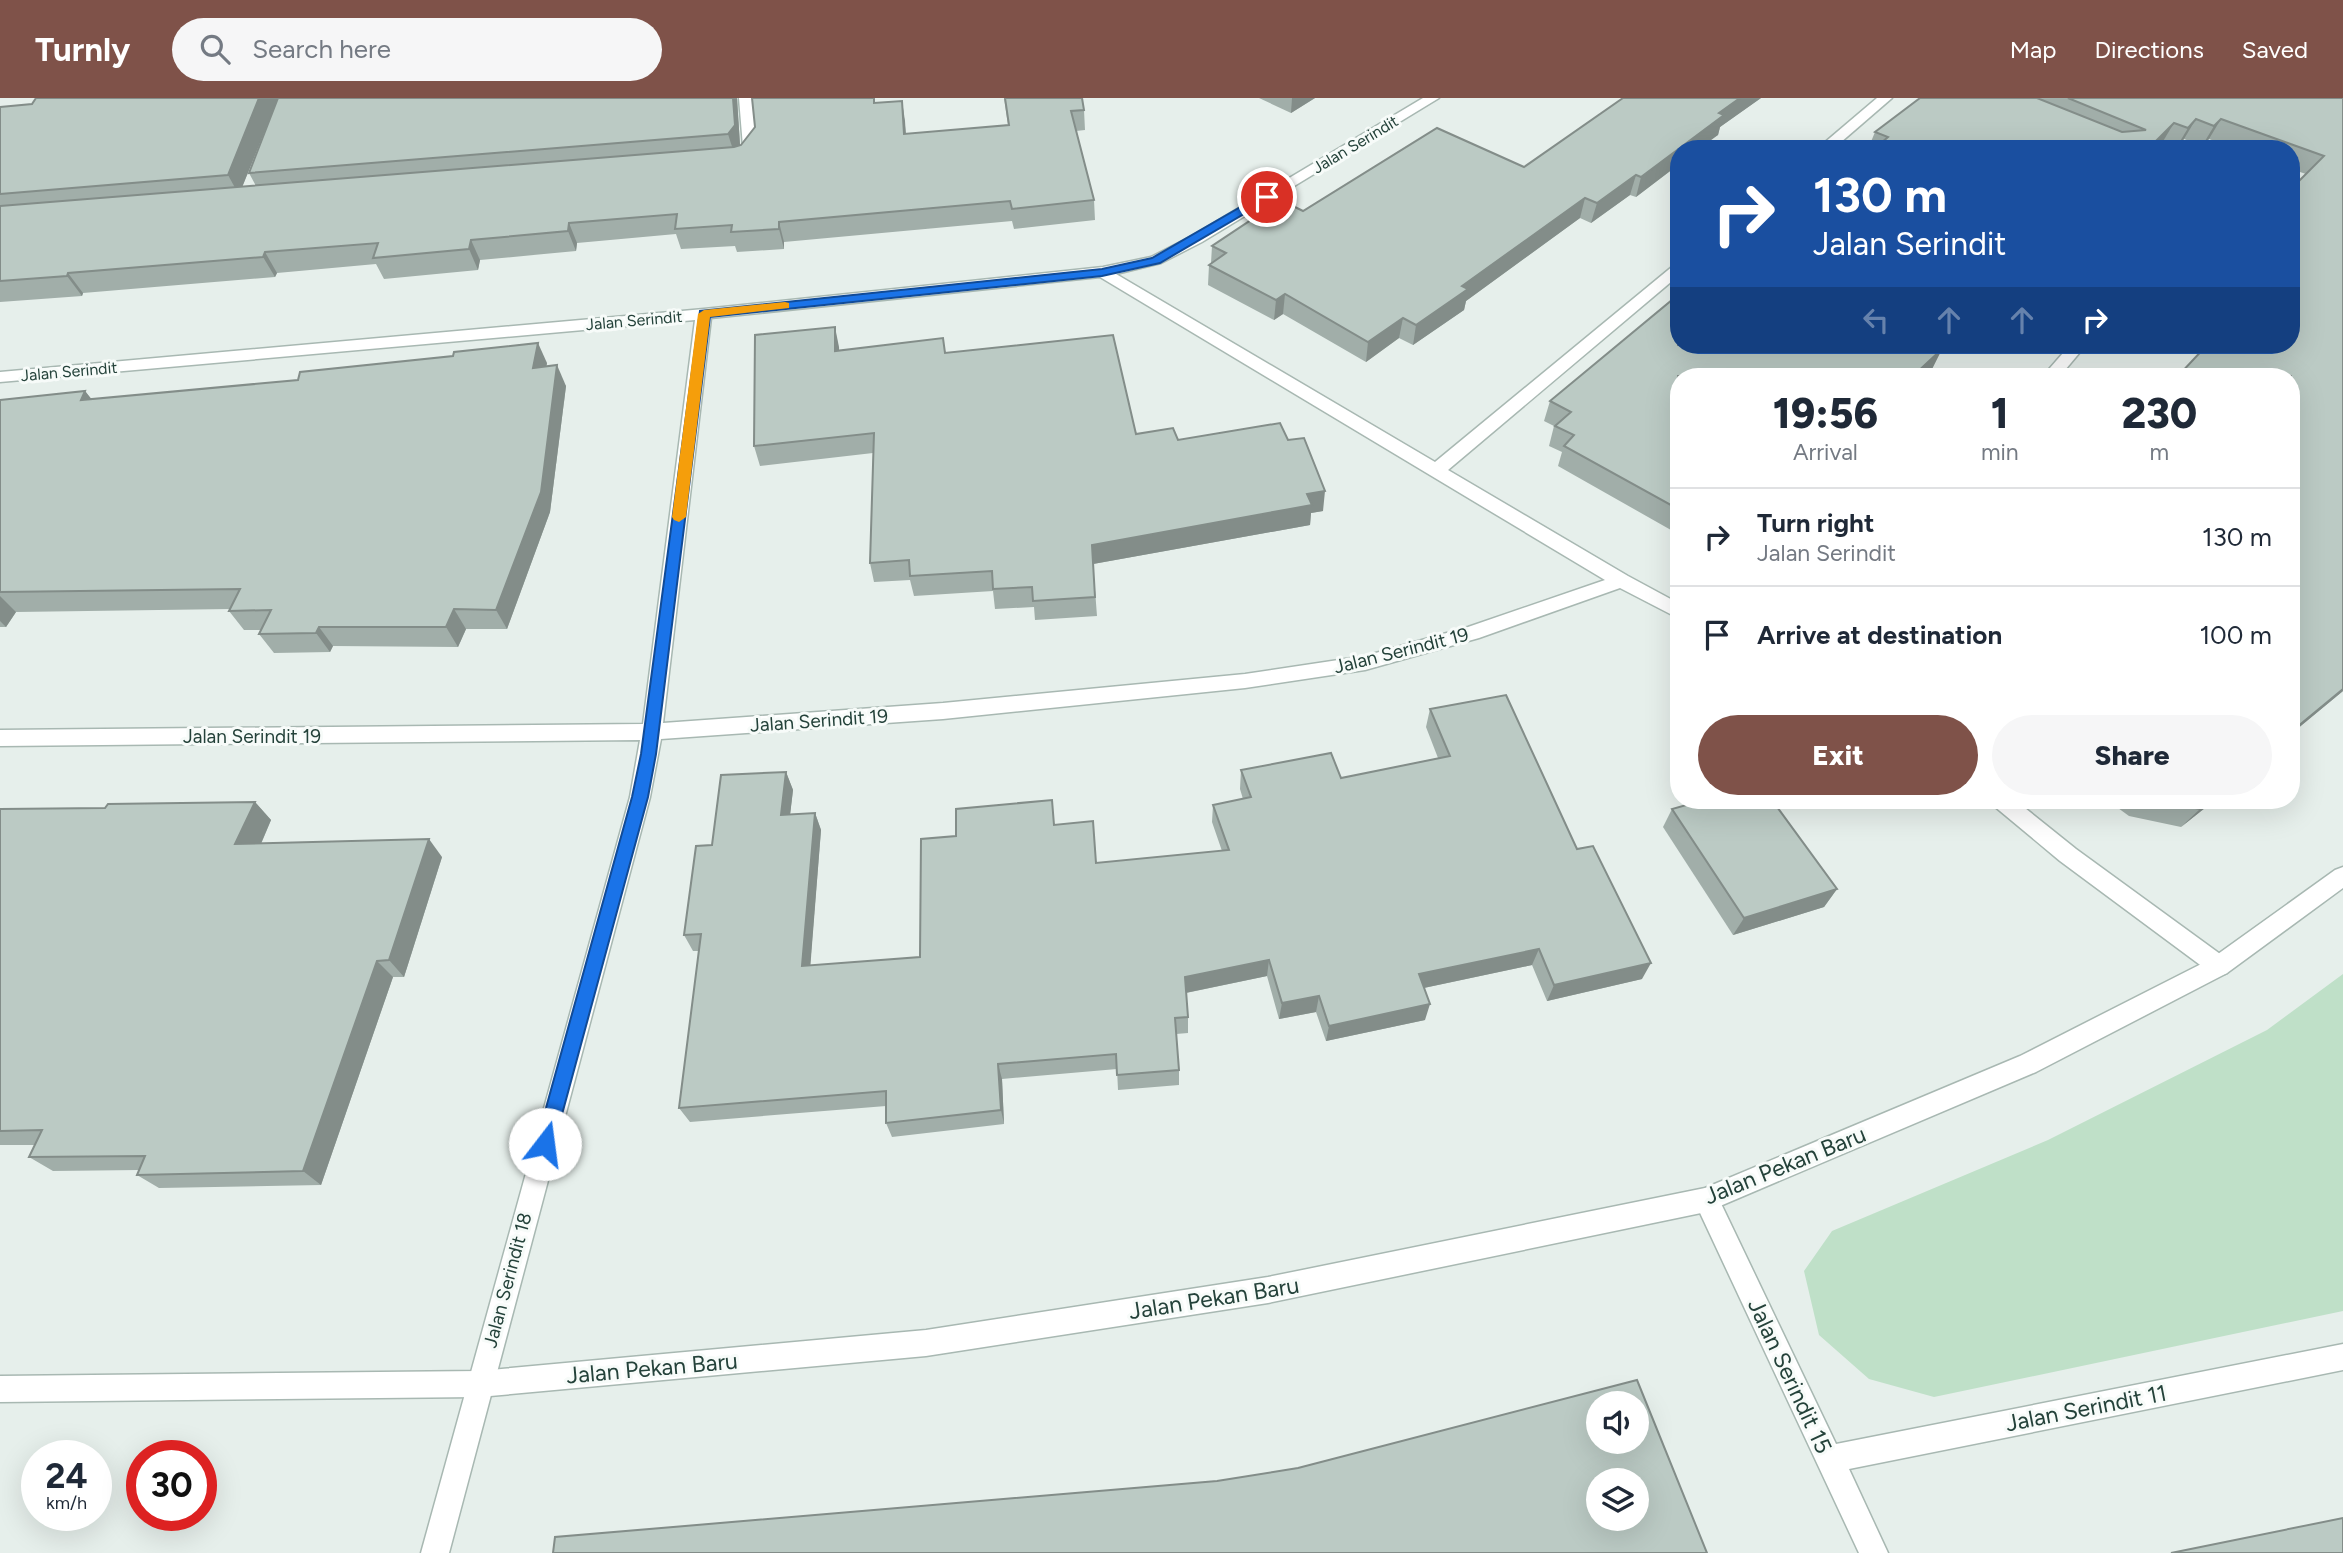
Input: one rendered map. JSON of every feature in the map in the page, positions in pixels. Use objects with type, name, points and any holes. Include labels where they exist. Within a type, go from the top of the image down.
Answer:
[{"type":"street","points":[[725,161],[739,160],[750,147],[746,98]]},
{"type":"street","name":"Jalan Serindit","points":[[0,377],[704,314],[1102,272],[1156,260],[1187,244],[1432,98]]},
{"type":"street","points":[[1835,140],[1885,98]]},
{"type":"street","points":[[1102,272],[1621,581],[1670,607]]},
{"type":"street","points":[[1436,471],[1670,276]]},
{"type":"street","name":"Jalan Serindit 18","points":[[435,1553],[640,797],[652,732],[704,314]]},
{"type":"street","points":[[2058,368],[2070,354]]},
{"type":"street","name":"Jalan Serindit 19","points":[[0,738],[652,732],[943,711],[1245,681],[1352,665],[1472,633],[1621,581]]},
{"type":"street","points":[[2012,809],[2068,855],[2219,966]]},
{"type":"street","name":"Jalan Pekan Baru","points":[[0,1390],[479,1384],[926,1343],[1268,1290],[1706,1200],[2028,1064],[2219,966],[2343,876]]},
{"type":"street","name":"Jalan Serindit 15","points":[[1706,1200],[1874,1553]]},
{"type":"street","name":"Jalan Serindit 11","points":[[1829,1459],[2343,1357]]},
{"type":"green space","points":[[2343,974],[2343,1311],[1934,1397],[1869,1379],[1819,1335],[1804,1271],[1832,1231],[2048,1140],[2267,1030]]},
{"type":"building","points":[[36,98],[259,98],[228,175],[0,194],[0,107],[32,104]]},
{"type":"building","points":[[278,98],[733,98],[735,125],[728,134],[249,173]]},
{"type":"building","points":[[752,98],[874,98],[874,103],[902,101],[904,134],[1009,125],[1005,98],[1082,98],[1084,110],[1071,111],[1094,200],[1012,209],[1010,201],[779,222],[779,229],[731,232],[732,225],[675,229],[677,214],[569,223],[568,231],[471,240],[469,249],[373,258],[378,243],[265,252],[263,257],[0,281],[0,206],[734,147],[741,145],[755,127]]},
{"type":"building","points":[[1623,98],[1740,98],[1719,113],[1724,115],[1691,140],[1670,140],[1670,155],[1641,177],[1636,175],[1597,203],[1585,198],[1462,286],[1468,289],[1416,325],[1403,318],[1368,342],[1285,294],[1276,300],[1209,265],[1226,253],[1212,246],[1281,200],[1303,211],[1437,128],[1524,167]]},
{"type":"building","points":[[1920,98],[2037,98],[2122,132],[2146,130],[2068,98],[2343,98],[2343,689],[2300,725],[2300,368],[2185,368],[2199,354],[2300,354],[2300,180],[2324,156],[2300,147],[2300,140],[2279,140],[2221,119],[2214,126],[2196,119],[2188,128],[2174,123],[2157,140],[1884,140],[1888,137],[1875,132]]},
{"type":"building","points":[[1670,302],[1670,354],[1937,354],[1922,368],[1670,368],[1670,505],[1564,446],[1574,435],[1555,426],[1571,412],[1550,401]]},
{"type":"building","points":[[835,327],[835,351],[943,338],[945,353],[1113,335],[1136,434],[1173,428],[1178,440],[1280,423],[1288,440],[1304,438],[1325,491],[1307,494],[1312,505],[1092,545],[1095,597],[1033,601],[1032,587],[993,589],[992,571],[910,576],[909,560],[870,563],[874,433],[754,446],[755,335]]},
{"type":"building","points":[[538,343],[533,368],[557,365],[541,492],[496,610],[454,609],[446,627],[319,627],[316,633],[259,634],[271,610],[229,611],[240,589],[0,592],[0,400],[85,391],[81,400],[298,380],[300,372],[453,356],[454,352]]},
{"type":"building","points":[[1506,695],[1577,849],[1593,846],[1651,963],[1554,985],[1539,949],[1419,974],[1430,1004],[1329,1026],[1319,996],[1282,1003],[1269,960],[1185,977],[1188,1017],[1175,1018],[1179,1070],[1117,1075],[1116,1054],[998,1064],[1001,1110],[886,1123],[886,1091],[679,1108],[701,934],[684,935],[696,846],[712,845],[721,775],[786,772],[781,815],[815,813],[802,966],[920,957],[921,839],[956,836],[956,809],[1052,800],[1054,825],[1093,821],[1096,863],[1229,850],[1213,805],[1251,797],[1241,770],[1331,753],[1341,778],[1450,756],[1430,709]]},
{"type":"building","points":[[255,802],[235,844],[429,839],[389,960],[377,961],[303,1171],[137,1175],[145,1156],[29,1157],[42,1130],[0,1131],[0,809]]},
{"type":"building","points":[[1672,809],[1779,809],[1837,889],[1744,918]]},
{"type":"building","points":[[1637,1380],[1641,1391],[1595,1391]]},
{"type":"building","points":[[1586,1393],[1586,1454],[1649,1454],[1649,1410],[1707,1553],[553,1553],[555,1537],[1217,1481],[1298,1468]]},
{"type":"building","points":[[2343,1518],[2343,1553],[2171,1553]]},
{"type":"slow traffic","points":[[679,517],[704,314],[785,305]]},
{"type":"route","points":[[545,1144],[640,797],[652,732],[704,314],[1102,272],[1156,260],[1267,197]]}]
